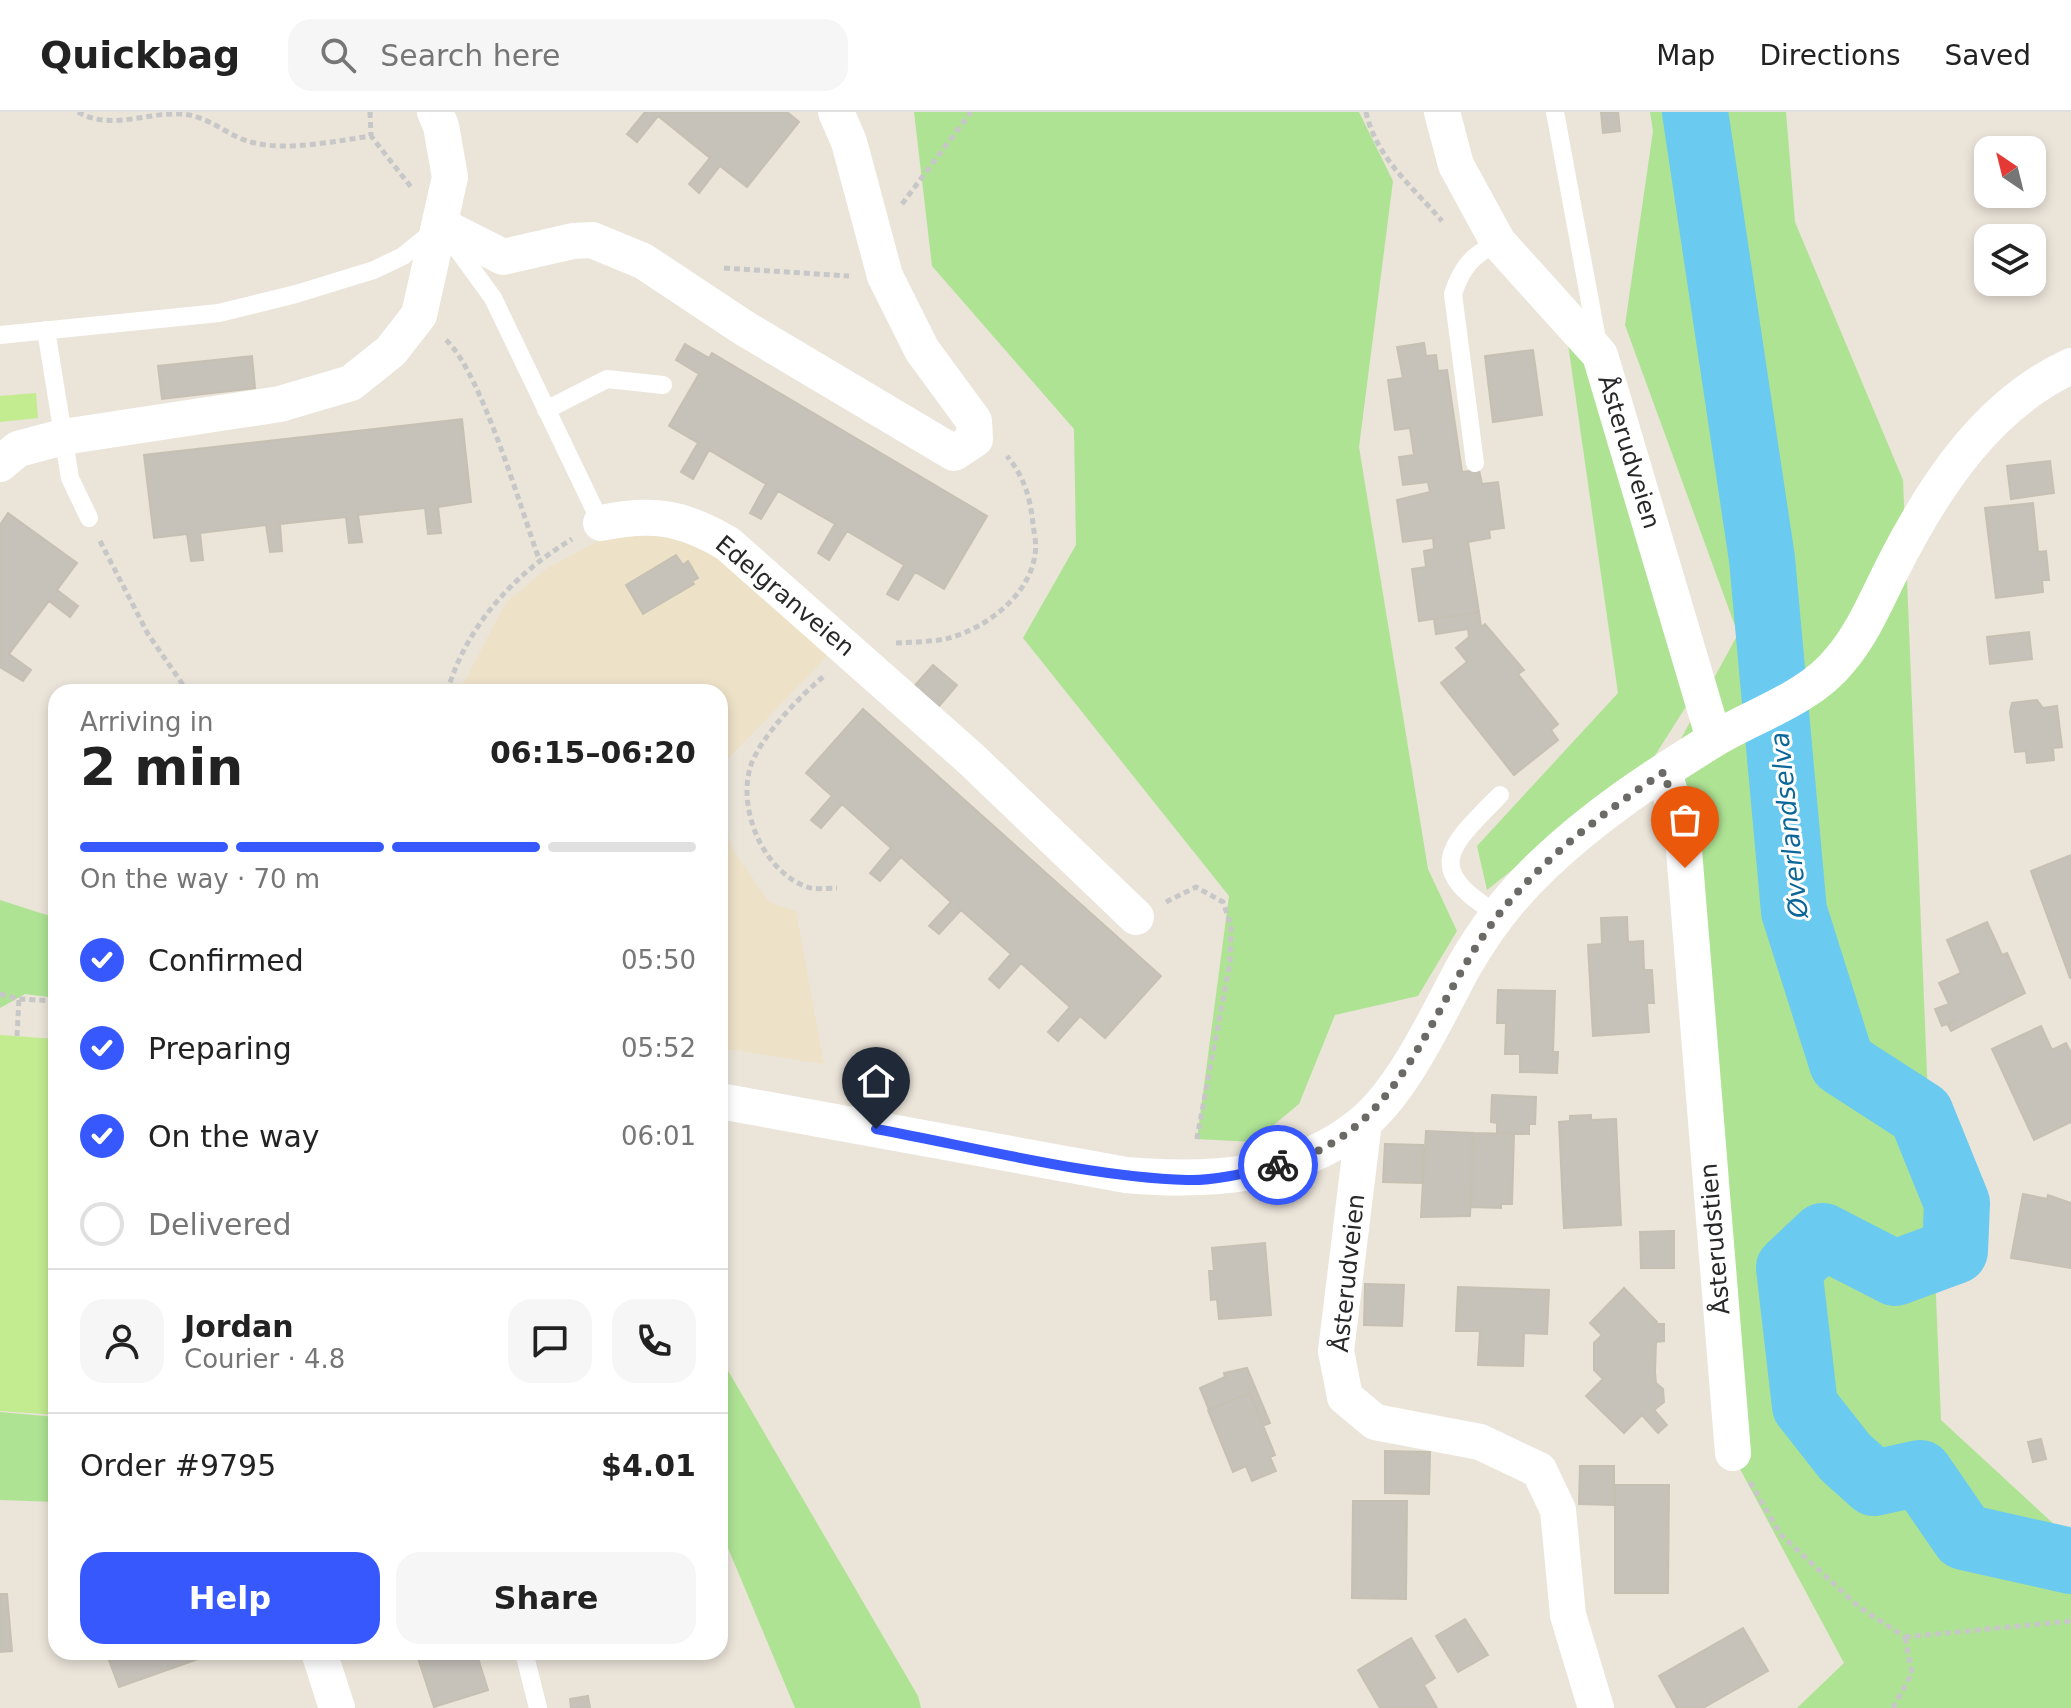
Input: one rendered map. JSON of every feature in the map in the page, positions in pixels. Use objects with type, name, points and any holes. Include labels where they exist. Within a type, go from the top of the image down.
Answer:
[{"type":"street","points":[[0,464],[18,449],[63,437],[280,404],[351,383],[391,351],[419,315],[450,177],[441,126],[435,112]]},
{"type":"street","points":[[440,225],[503,257],[573,241],[592,240],[643,261],[744,328],[954,453],[975,439],[974,421],[922,350],[885,276],[849,142],[836,112]]},
{"type":"street","name":"Åsterudveien","points":[[1442,112],[1456,165],[1485,249],[1600,355],[1714,739]]},
{"type":"street","points":[[728,1102],[1126,1175],[1189,1180],[1238,1175],[1302,1159],[1364,1122],[1414,1059],[1465,964],[1499,915],[1542,866],[1599,815],[1714,739],[1814,685],[1837,664],[1854,643],[1921,514],[1965,452],[2004,410],[2047,377],[2071,366]]},
{"type":"street","name":"Edelgranveien","points":[[601,523],[629,517],[693,523],[728,544],[971,759],[1136,917]]},
{"type":"street","name":"Åsterudstien","points":[[1664,772],[1683,838],[1733,1453]]},
{"type":"street","name":"Åsterudveien","points":[[1364,1122],[1336,1351],[1345,1397],[1375,1422],[1480,1442],[1539,1470],[1558,1510],[1568,1615],[1596,1708]]},
{"type":"street","points":[[322,1660],[337,1708]]},
{"type":"lane","points":[[1555,112],[1600,355]]},
{"type":"lane","points":[[0,335],[219,313],[296,294],[374,270],[403,256],[440,225],[493,298],[601,523]]},
{"type":"lane","points":[[1475,463],[1453,294],[1461,269],[1485,249]]},
{"type":"lane","points":[[46,330],[70,478],[89,518]]},
{"type":"lane","points":[[546,410],[607,379],[663,385]]},
{"type":"lane","points":[[1499,915],[1468,897],[1453,879],[1450,864],[1453,846],[1500,795]]},
{"type":"lane","points":[[526,1660],[538,1708]]},
{"type":"path","points":[[78,112],[88,118],[124,121],[181,114],[210,121],[254,143],[314,144],[371,136]]},
{"type":"path","points":[[370,112],[371,136],[440,225]]},
{"type":"path","points":[[875,240],[971,112]]},
{"type":"path","points":[[1366,112],[1370,128],[1390,166],[1485,249]]},
{"type":"path","points":[[715,268],[788,275],[885,276]]},
{"type":"path","points":[[419,315],[458,351],[497,440],[539,559]]},
{"type":"path","points":[[89,518],[148,634],[182,684]]},
{"type":"path","points":[[451,684],[475,631],[504,590],[539,559],[601,523]]},
{"type":"path","points":[[1136,917],[1196,887],[1223,902],[1231,926],[1230,962],[1189,1180]]},
{"type":"path","points":[[0,994],[48,1001]]},
{"type":"path","points":[[17,1036],[19,999]]},
{"type":"path","points":[[1733,1453],[1781,1535],[1859,1607],[1905,1637],[2071,1621]]},
{"type":"path","points":[[1893,1708],[1912,1673],[1905,1637]]},
{"type":"shaded area","points":[[616,532],[690,535],[830,653],[728,759],[728,684],[463,684],[506,602],[549,567]]},
{"type":"shaded area","points":[[728,835],[731,846],[769,902],[796,911],[824,1064],[728,1049]]},
{"type":"green space","points":[[914,112],[1359,112],[1393,181],[1359,447],[1428,869],[1457,931],[1418,996],[1335,1015],[1299,1104],[1253,1142],[1197,1139],[1229,896],[1023,638],[1076,545],[1074,429],[932,266]]},
{"type":"green space","points":[[1650,112],[1786,112],[1795,222],[1903,480],[1941,1420],[2056,1526],[2071,1528],[2071,1708],[1797,1708],[1844,1663],[1733,1456],[1671,757],[1738,634],[1625,325],[1653,131]]},
{"type":"green space","points":[[1586,342],[1694,694],[1654,757],[1487,890],[1477,846],[1618,693],[1568,344]]},
{"type":"green space","points":[[36,393],[38,418],[0,422],[0,396]]},
{"type":"green space","points":[[0,900],[48,915],[48,997],[25,994],[0,1008]]},
{"type":"green space","points":[[0,1035],[48,1038],[48,1414],[0,1411]]},
{"type":"green space","points":[[728,1371],[918,1696],[921,1708],[795,1708],[728,1548]]},
{"type":"green space","points":[[0,1412],[48,1416],[48,1502],[0,1500]]},
{"type":"building","points":[[645,112],[787,112],[799,122],[747,187],[720,166],[699,193],[689,184],[710,158],[658,116],[637,142],[627,134]]},
{"type":"building","points":[[1601,112],[1618,112],[1620,131],[1603,133]]},
{"type":"building","points":[[1424,343],[1426,356],[1436,355],[1438,371],[1447,370],[1462,472],[1479,470],[1482,484],[1498,482],[1504,528],[1489,530],[1490,538],[1468,542],[1479,612],[1419,621],[1412,569],[1426,567],[1424,551],[1434,549],[1433,538],[1403,542],[1397,500],[1430,492],[1428,482],[1403,485],[1399,457],[1414,455],[1410,428],[1395,430],[1388,380],[1403,378],[1397,347]]},
{"type":"building","points":[[685,344],[709,358],[712,353],[987,516],[944,589],[915,572],[898,600],[887,594],[904,565],[847,531],[829,560],[818,553],[835,524],[778,491],[761,519],[750,513],[766,484],[709,450],[693,479],[681,472],[698,443],[669,426],[699,374],[676,360]]},
{"type":"building","points":[[1533,350],[1542,415],[1493,422],[1485,356]]},
{"type":"building","points":[[252,356],[255,388],[162,399],[158,366]]},
{"type":"building","points":[[462,419],[471,502],[438,507],[441,533],[428,534],[425,508],[358,515],[362,542],[349,543],[346,517],[280,524],[282,551],[270,552],[266,525],[200,533],[203,560],[191,561],[187,534],[154,538],[144,455]]},
{"type":"building","points":[[2050,461],[2054,493],[2011,499],[2007,466]]},
{"type":"building","points":[[2033,503],[2038,552],[2046,551],[2049,580],[2042,580],[2043,592],[1996,598],[1985,508]]},
{"type":"building","points":[[8,513],[77,563],[57,590],[78,606],[70,617],[49,601],[9,654],[31,670],[23,681],[0,667],[0,525]]},
{"type":"building","points":[[676,555],[683,565],[688,561],[698,578],[692,581],[694,584],[643,614],[626,585]]},
{"type":"building","points":[[1479,612],[1481,627],[1485,624],[1524,670],[1518,674],[1558,724],[1551,730],[1558,740],[1514,775],[1441,683],[1467,662],[1456,648],[1469,637],[1468,629],[1436,634],[1434,619]]},
{"type":"building","points":[[2029,632],[2032,659],[1990,664],[1987,637]]},
{"type":"building","points":[[933,665],[957,685],[935,711],[911,690]]},
{"type":"building","points":[[2037,700],[2043,708],[2057,706],[2062,747],[2053,748],[2054,760],[2027,763],[2026,751],[2015,752],[2010,712],[2012,703]]},
{"type":"building","points":[[863,709],[1161,976],[1105,1038],[1080,1016],[1058,1041],[1048,1032],[1070,1007],[1021,963],[999,988],[989,979],[1011,954],[961,910],[939,934],[929,926],[951,902],[901,857],[880,881],[870,873],[891,848],[842,804],[821,828],[811,820],[832,796],[806,773]]},
{"type":"building","points":[[2071,855],[2071,978],[2070,978],[2031,871]]},
{"type":"building","points":[[1627,917],[1628,942],[1643,941],[1644,970],[1652,970],[1654,1003],[1647,1003],[1649,1032],[1593,1036],[1588,945],[1602,944],[1601,918]]},
{"type":"building","points":[[1987,922],[2002,955],[2007,953],[2025,993],[1951,1031],[1948,1025],[1956,1020],[1942,1026],[1935,1009],[1949,1004],[1939,983],[1961,973],[1947,940]]},
{"type":"building","points":[[1498,990],[1555,991],[1553,1052],[1558,1052],[1557,1073],[1520,1072],[1520,1054],[1505,1054],[1506,1023],[1497,1023]]},
{"type":"building","points":[[2041,1026],[2052,1050],[2066,1043],[2071,1053],[2071,1122],[2034,1140],[1992,1049]]},
{"type":"building","points":[[1492,1095],[1536,1097],[1535,1124],[1529,1124],[1529,1134],[1497,1133],[1497,1123],[1491,1122]]},
{"type":"building","points":[[1591,1115],[1591,1120],[1616,1119],[1621,1225],[1564,1228],[1559,1122],[1570,1121],[1570,1116]]},
{"type":"building","points":[[1426,1131],[1473,1133],[1470,1216],[1421,1217]]},
{"type":"building","points":[[1473,1133],[1514,1134],[1512,1204],[1501,1204],[1501,1208],[1471,1207]]},
{"type":"building","points":[[1385,1144],[1423,1145],[1422,1183],[1383,1182]]},
{"type":"building","points":[[2023,1194],[2047,1199],[2048,1195],[2071,1203],[2071,1268],[2011,1258]]},
{"type":"building","points":[[1674,1231],[1674,1268],[1641,1268],[1640,1232]]},
{"type":"building","points":[[1265,1243],[1271,1315],[1219,1319],[1217,1299],[1211,1300],[1209,1271],[1214,1271],[1212,1248]]},
{"type":"building","points":[[1365,1284],[1404,1285],[1402,1326],[1364,1325]]},
{"type":"building","points":[[1458,1287],[1549,1290],[1547,1334],[1524,1333],[1523,1366],[1478,1365],[1480,1331],[1456,1331]]},
{"type":"building","points":[[1624,1288],[1656,1324],[1664,1324],[1664,1341],[1656,1342],[1655,1372],[1656,1383],[1663,1389],[1664,1402],[1654,1410],[1667,1425],[1658,1433],[1642,1415],[1624,1433],[1586,1396],[1603,1379],[1594,1370],[1594,1343],[1602,1335],[1590,1323]]},
{"type":"building","points":[[1247,1368],[1270,1423],[1263,1426],[1250,1393],[1209,1410],[1200,1388],[1225,1377],[1224,1373]]},
{"type":"building","points":[[1250,1393],[1275,1455],[1270,1457],[1276,1471],[1252,1481],[1246,1466],[1233,1472],[1208,1410]]},
{"type":"building","points":[[2041,1439],[2046,1459],[2033,1462],[2028,1442]]},
{"type":"building","points":[[1385,1451],[1430,1452],[1429,1494],[1385,1493]]},
{"type":"building","points":[[1580,1466],[1614,1466],[1614,1505],[1579,1504]]},
{"type":"building","points":[[1615,1485],[1669,1485],[1668,1593],[1615,1593]]},
{"type":"building","points":[[1353,1501],[1407,1501],[1406,1599],[1352,1598]]},
{"type":"building","points":[[0,1594],[7,1594],[12,1651],[0,1652]]},
{"type":"building","points":[[1465,1619],[1488,1655],[1458,1672],[1436,1636]]},
{"type":"building","points":[[1743,1628],[1768,1671],[1703,1708],[1677,1708],[1659,1676]]},
{"type":"building","points":[[1411,1638],[1435,1678],[1424,1685],[1437,1708],[1380,1708],[1358,1670]]},
{"type":"building","points":[[109,1660],[195,1660],[119,1687]]},
{"type":"building","points":[[419,1660],[479,1660],[488,1690],[434,1707]]},
{"type":"building","points":[[588,1696],[590,1708],[571,1708],[570,1699]]},
{"type":"waterway","name":"Øverlandselva","points":[[1695,112],[1762,559],[1794,911],[1842,1063],[1921,1114],[1957,1203],[1955,1251],[1895,1273],[1823,1236],[1789,1268],[1805,1406],[1845,1457],[1874,1483],[1920,1473],[1964,1537],[2071,1561]]},
{"type":"way so far","points":[[1278,1165],[1302,1159],[1364,1122],[1414,1059],[1465,964],[1499,915],[1542,866],[1599,815],[1664,772],[1683,838],[1685,868]]},
{"type":"route","points":[[876,1129],[1126,1175],[1189,1180],[1238,1175],[1278,1165]]}]
